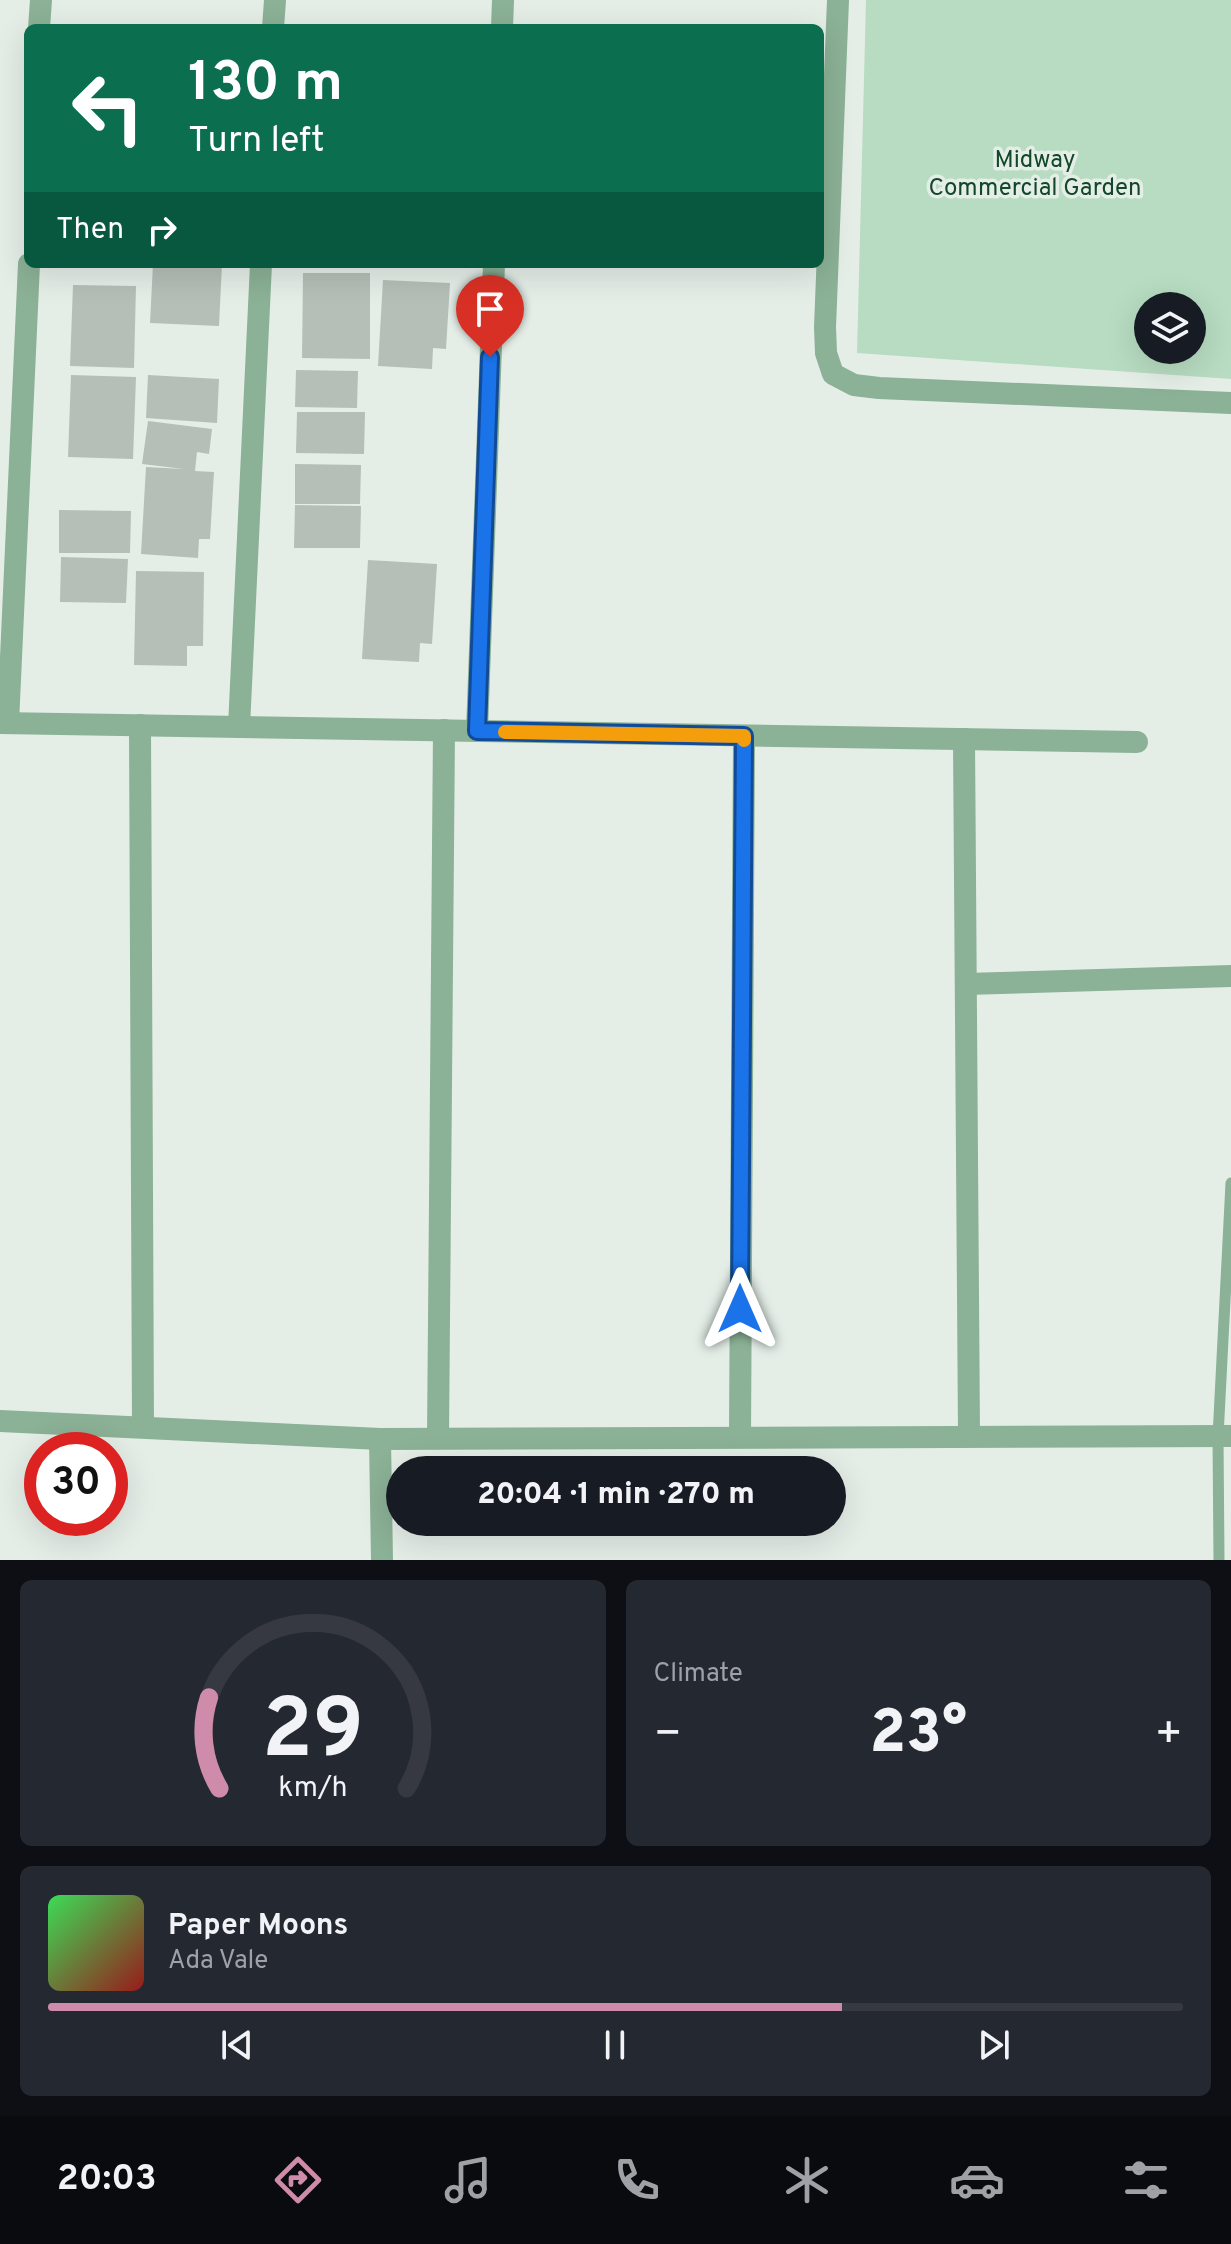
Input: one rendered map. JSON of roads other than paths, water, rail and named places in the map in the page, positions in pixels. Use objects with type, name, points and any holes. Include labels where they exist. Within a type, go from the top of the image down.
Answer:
[{"type":"street","points":[[39,24],[41,0]]},
{"type":"street","points":[[273,24],[275,0]]},
{"type":"street","points":[[502,24],[503,0]]},
{"type":"street","points":[[838,0],[825,327],[826,353],[833,374],[854,385],[879,388],[1231,403]]},
{"type":"street","points":[[29,268],[4,723],[1137,742]]},
{"type":"street","points":[[239,727],[261,268]]},
{"type":"street","points":[[477,731],[494,268]]},
{"type":"street","points":[[140,725],[143,1427]]},
{"type":"street","points":[[438,1438],[444,730]]},
{"type":"street","points":[[740,1437],[744,736]]},
{"type":"street","points":[[964,739],[969,1435]]},
{"type":"street","points":[[966,984],[1231,976]]},
{"type":"street","points":[[0,1421],[380,1439],[969,1435],[1225,1437]]},
{"type":"street","points":[[380,1439],[382,1560]]},
{"type":"lane","points":[[1219,1560],[1231,1183]]},
{"type":"park label","name":"Midway Commercial Garden","points":[[1035,175]]}]
